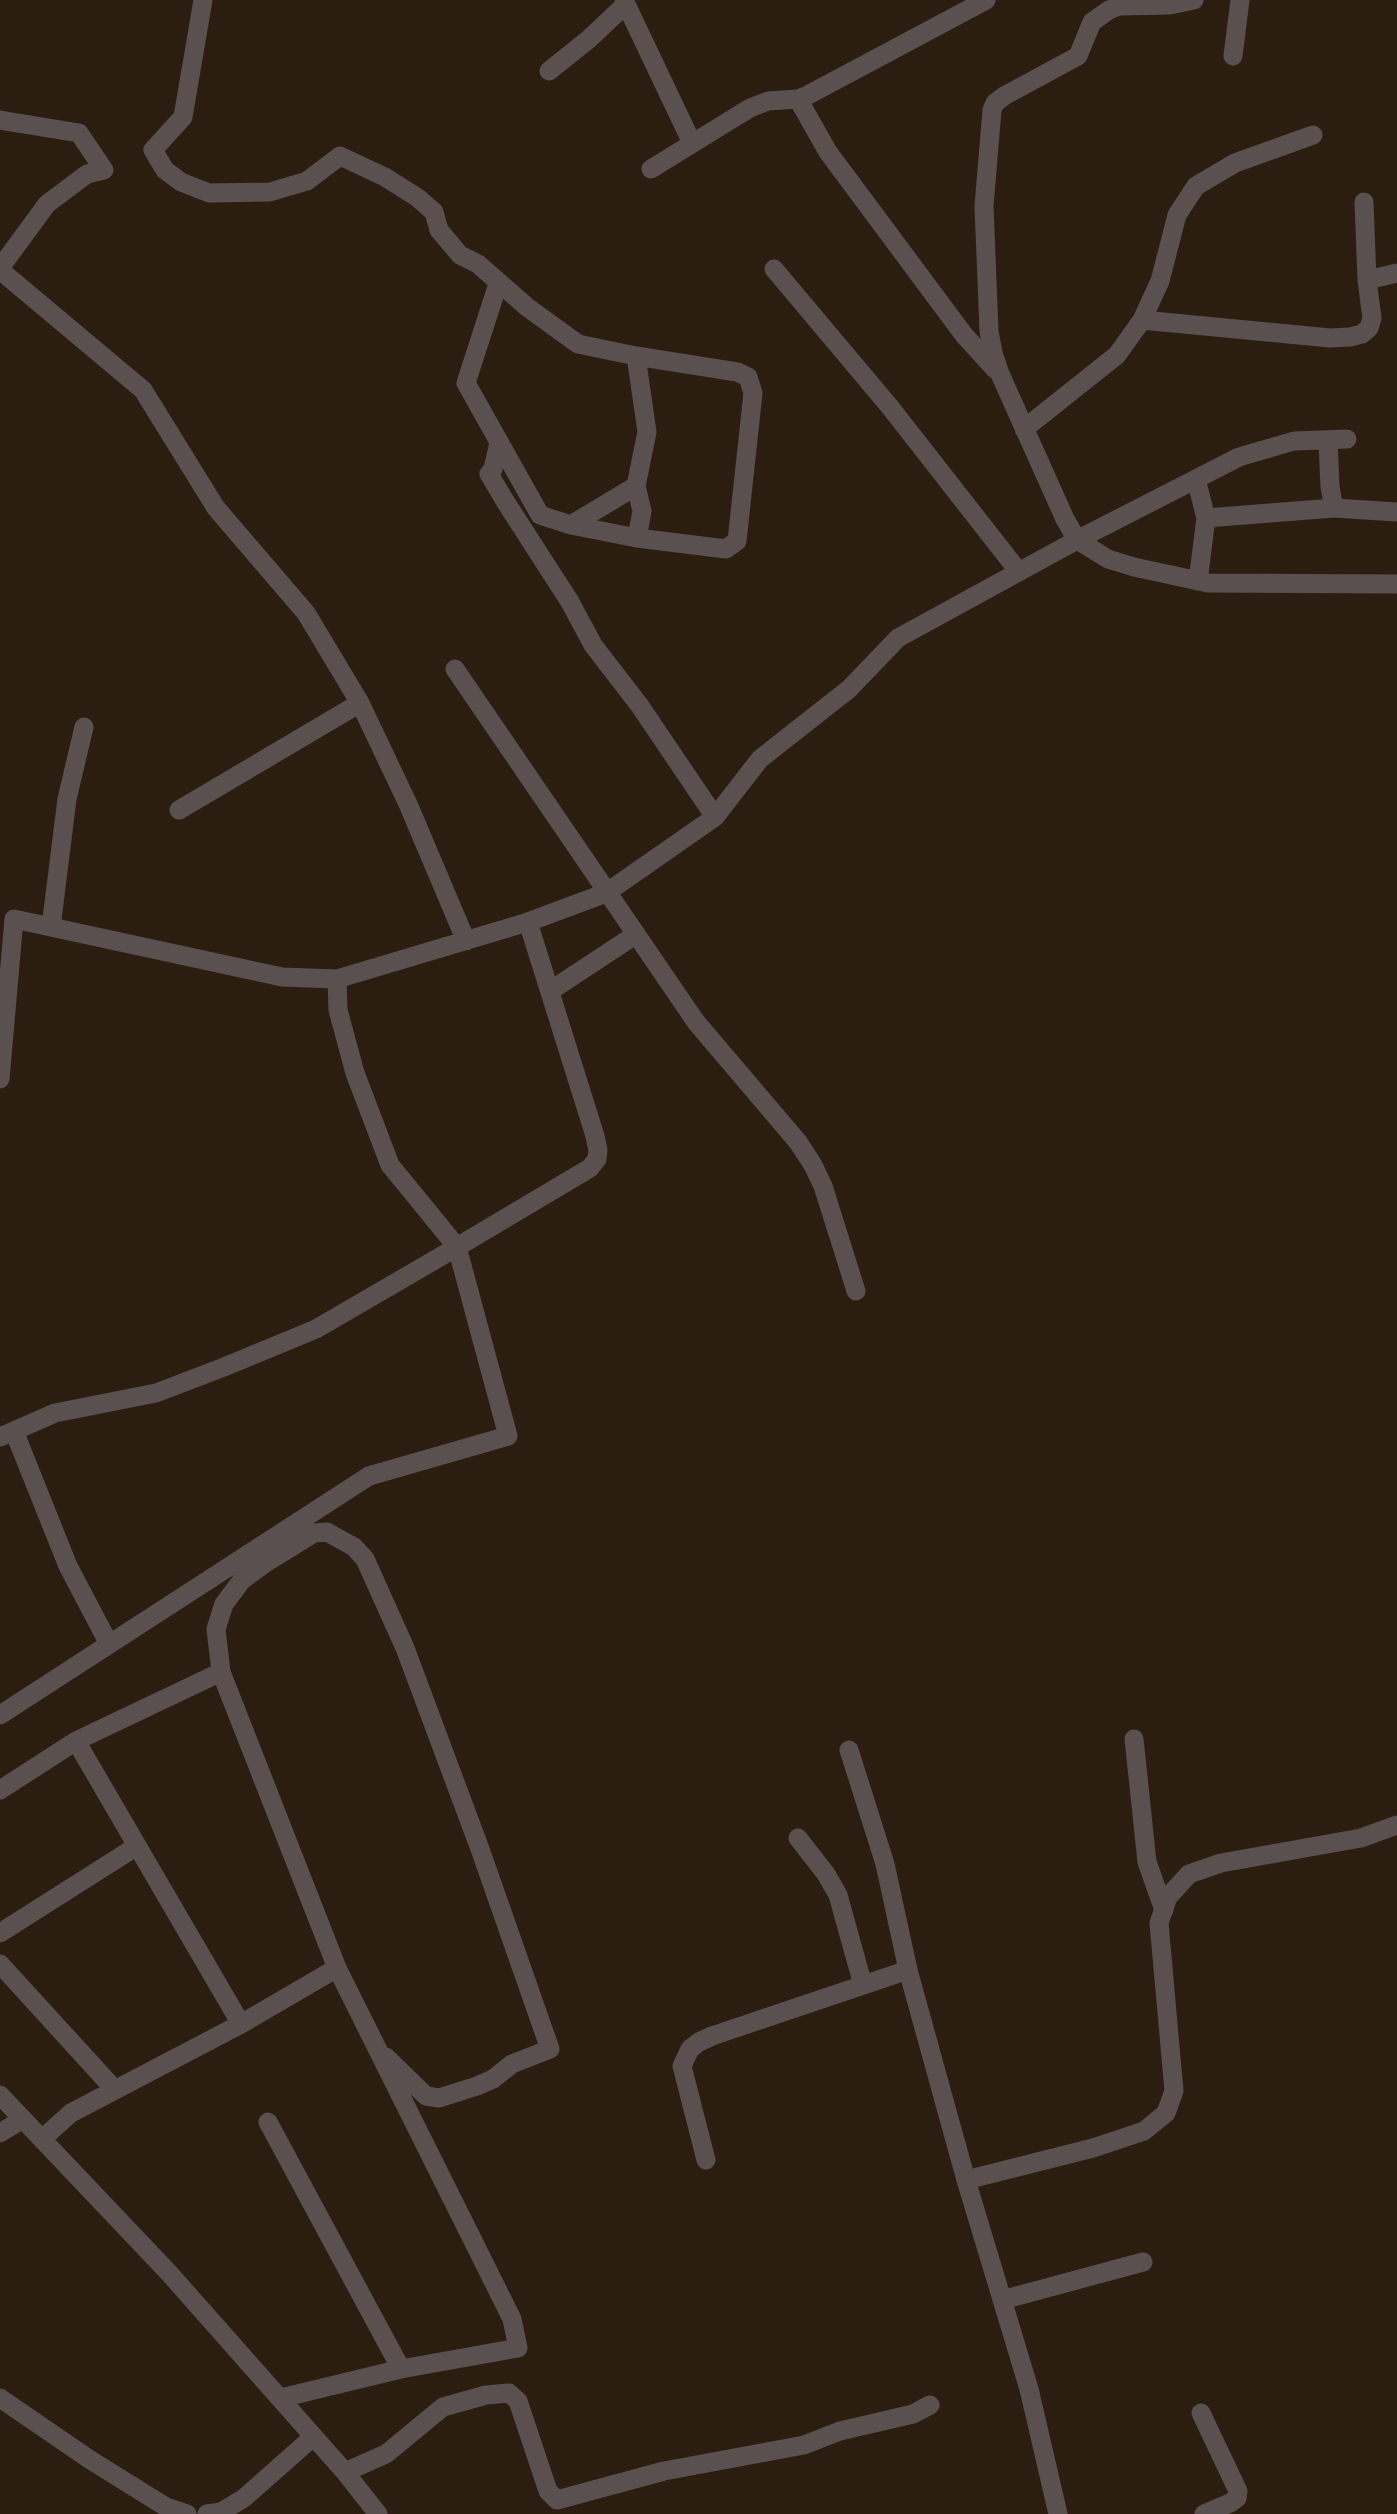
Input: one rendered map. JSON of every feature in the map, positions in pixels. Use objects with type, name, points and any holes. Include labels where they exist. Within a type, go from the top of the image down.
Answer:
[{"type":"street","points":[[203,0],[183,117],[153,150],[166,170],[181,182],[209,193],[270,192],[307,181],[340,156],[385,177],[418,198],[434,212],[439,230],[460,254],[478,264],[498,284],[578,344],[737,372],[748,377],[753,393],[737,541],[726,549],[637,538],[571,525],[540,515],[466,383],[498,284]]},
{"type":"street","points":[[651,169],[750,108],[768,101],[798,99],[986,0]]},
{"type":"street","points":[[1194,0],[1170,5],[1119,6],[1108,10],[1091,22],[1078,55],[995,103],[992,110],[984,206],[989,331],[1000,374],[1077,540],[1108,559],[1134,568],[1198,581],[1397,584]]},
{"type":"street","points":[[1233,56],[1240,0]]},
{"type":"street","points":[[549,71],[589,39],[625,2],[692,143]]},
{"type":"street","points":[[798,99],[828,152],[964,335],[1000,374]]},
{"type":"street","points":[[0,120],[79,134],[104,170],[88,174],[47,204],[0,269],[142,390],[216,508],[306,614],[360,703],[408,804],[466,941]]},
{"type":"street","points":[[1024,429],[1117,355],[1142,320],[1160,281],[1177,215],[1196,186],[1235,163],[1313,135]]},
{"type":"street","points":[[1142,320],[1330,338],[1362,334],[1369,328],[1372,318],[1367,281],[1364,202]]},
{"type":"street","points":[[774,269],[890,407],[1019,572]]},
{"type":"street","points":[[1367,281],[1397,273]]},
{"type":"street","points":[[636,356],[647,432],[636,486],[642,511],[637,538]]},
{"type":"street","points":[[0,1079],[7,918],[282,977],[337,978],[528,922],[606,893],[715,817],[760,759],[849,689],[898,638],[1077,540],[1239,457],[1294,441],[1338,440],[1330,487],[1334,508]]},
{"type":"street","points":[[499,443],[493,469],[489,474],[593,645],[640,706],[715,817]]},
{"type":"street","points":[[1196,479],[1206,518],[1198,581]]},
{"type":"street","points":[[571,525],[636,486]]},
{"type":"street","points":[[1206,518],[1334,508],[1397,512]]},
{"type":"street","points":[[455,669],[696,1022],[798,1142],[813,1165],[823,1186],[856,1291]]},
{"type":"street","points":[[178,810],[360,703]]},
{"type":"street","points":[[51,927],[67,799],[84,727]]},
{"type":"street","points":[[109,1644],[68,1566],[7,1434],[55,1413],[156,1394],[316,1329],[590,1168],[597,1158],[595,1136],[528,922]]},
{"type":"street","points":[[550,990],[635,935]]},
{"type":"street","points":[[0,1715],[369,1476],[508,1436],[457,1247],[390,1165],[355,1073],[338,1010],[337,978]]},
{"type":"street","points":[[281,2398],[401,2369],[518,2348],[512,2319],[374,2046],[337,1968],[221,1672],[216,1629],[224,1604],[242,1580],[314,1533],[327,1532],[354,1547],[365,1559],[410,1660],[550,2049],[512,2064],[485,2083],[439,2098],[425,2096],[374,2046]]},
{"type":"street","points":[[0,1790],[76,1741],[221,1672]]},
{"type":"street","points":[[1134,1740],[1147,1862],[1164,1910]]},
{"type":"street","points":[[76,1741],[241,2024]]},
{"type":"street","points":[[849,1750],[885,1864],[908,1970],[966,2180],[1029,2389],[1058,2514]]},
{"type":"street","points":[[966,2180],[1093,2148],[1144,2131],[1166,2113],[1174,2091],[1159,1923],[1168,1896],[1189,1874],[1221,1863],[1361,1838],[1397,1825]]},
{"type":"street","points":[[798,1838],[826,1874],[838,1895],[863,1985]]},
{"type":"street","points":[[0,1933],[137,1846]]},
{"type":"street","points":[[0,1964],[116,2090]]},
{"type":"street","points":[[42,2139],[71,2113],[241,2024],[337,1968]]},
{"type":"street","points":[[706,2160],[682,2066],[690,2049],[712,2036],[908,1970]]},
{"type":"street","points":[[0,2095],[169,2273],[281,2398],[378,2514]]},
{"type":"street","points":[[0,2133],[23,2119]]},
{"type":"street","points":[[268,2122],[401,2369]]},
{"type":"street","points":[[1002,2300],[1143,2262]]},
{"type":"street","points":[[345,2472],[386,2454],[443,2407],[486,2395],[509,2393],[518,2401],[548,2491],[556,2500],[664,2471],[804,2445],[840,2431],[913,2414],[930,2405]]},
{"type":"street","points":[[0,2398],[89,2459],[166,2507],[187,2514]]},
{"type":"street","points":[[1201,2413],[1238,2491],[1237,2498],[1230,2503],[1204,2514]]},
{"type":"street","points":[[207,2514],[221,2512],[244,2498],[313,2437]]}]
